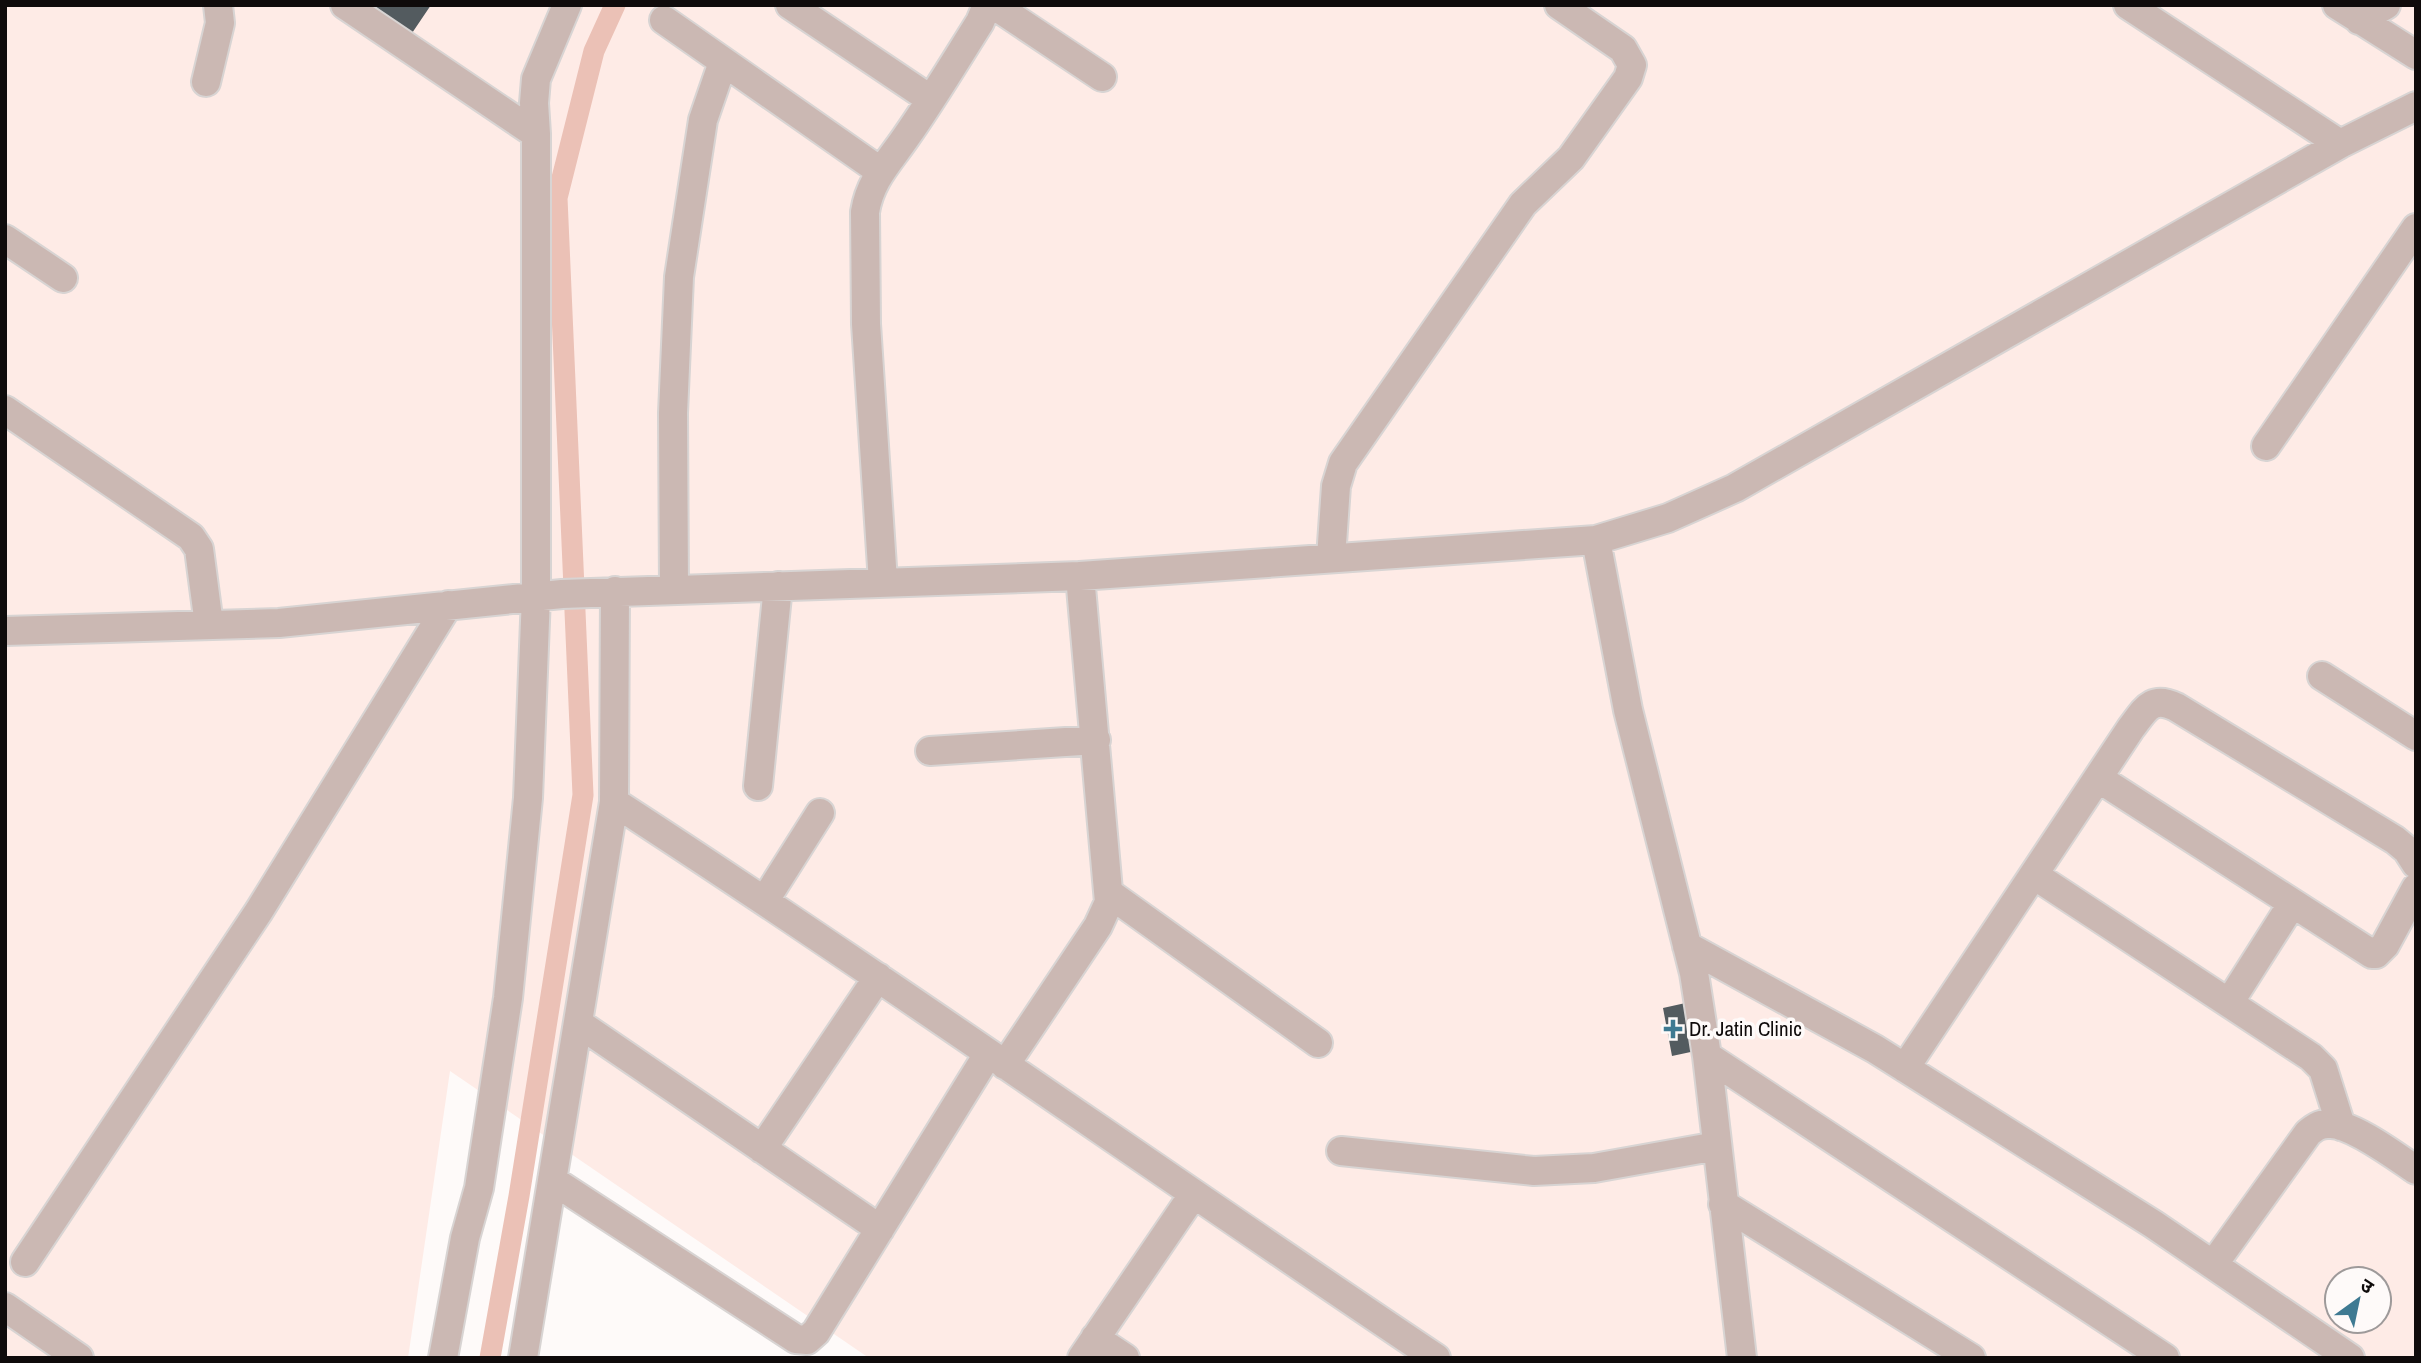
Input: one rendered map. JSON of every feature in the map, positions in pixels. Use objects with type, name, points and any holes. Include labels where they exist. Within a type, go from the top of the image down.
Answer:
[{"type":"street","points":[[206,82],[220,23],[218,5]]},
{"type":"street","points":[[345,5],[536,134]]},
{"type":"street","points":[[443,1358],[465,1238],[479,1188],[508,998],[549,595],[534,103],[536,79],[566,5]]},
{"type":"street","points":[[790,5],[930,99]]},
{"type":"street","points":[[883,582],[866,324],[867,198],[880,171],[906,138],[985,15],[987,5]]},
{"type":"street","points":[[993,5],[1102,77]]},
{"type":"street","points":[[1331,558],[1336,486],[1343,463],[1523,204],[1571,158],[1631,71],[1631,59],[1623,49],[1559,5]]},
{"type":"street","points":[[2128,5],[2340,144]]},
{"type":"street","points":[[2348,12],[2386,5]]},
{"type":"street","points":[[2348,12],[2416,55]]},
{"type":"street","points":[[664,20],[880,171]]},
{"type":"street","points":[[674,589],[673,413],[680,277],[704,120],[723,62]]},
{"type":"street","points":[[5,631],[279,623],[549,595],[1080,576],[1596,540],[1668,518],[1735,488],[2340,144],[2416,106]]},
{"type":"street","points":[[2266,446],[2416,228]]},
{"type":"street","points":[[5,239],[63,278]]},
{"type":"street","points":[[5,410],[191,537],[199,549],[209,625]]},
{"type":"street","points":[[1596,540],[1628,710],[1694,973],[1707,1056],[1742,1358]]},
{"type":"street","points":[[552,1180],[801,1341],[807,1340],[816,1332],[880,1229],[997,1060],[1108,909],[1110,894],[1080,576]]},
{"type":"street","points":[[758,786],[778,586]]},
{"type":"street","points":[[523,1358],[614,802],[608,592]]},
{"type":"street","points":[[26,1262],[259,911],[448,605]]},
{"type":"street","points":[[2322,677],[2416,736]]},
{"type":"street","points":[[1905,1068],[2145,709],[2158,701],[2167,703],[2395,840],[2407,850],[2416,864]]},
{"type":"street","points":[[930,751],[1096,740]]},
{"type":"street","points":[[2098,778],[2366,952],[2376,954],[2385,945],[2416,888]]},
{"type":"street","points":[[614,802],[765,900],[1193,1195],[1436,1358]]},
{"type":"street","points":[[765,900],[820,813]]},
{"type":"street","points":[[2034,875],[2311,1057],[2323,1069],[2341,1126]]},
{"type":"street","points":[[1110,894],[1318,1043]]},
{"type":"street","points":[[2229,1003],[2292,904]]},
{"type":"street","points":[[1687,946],[1875,1049],[2141,1217],[2350,1358]]},
{"type":"street","points":[[762,1149],[878,977]]},
{"type":"street","points":[[578,1023],[880,1229]]},
{"type":"street","points":[[1707,1056],[2148,1353]]},
{"type":"street","points":[[2213,1265],[2308,1133],[2317,1126],[2329,1123],[2341,1126],[2416,1170]]},
{"type":"street","points":[[1341,1151],[1543,1171],[1594,1168],[1717,1146]]},
{"type":"street","points":[[1125,1358],[1088,1348],[1193,1195]]},
{"type":"street","points":[[1723,1204],[1971,1358]]},
{"type":"street","points":[[5,1307],[79,1358]]},
{"type":"shaded area","points":[[5,5],[2416,5],[2416,1358],[869,1358],[450,1071],[408,1358],[5,1358]]},
{"type":"building","points":[[358,5],[431,5],[408,39]]},
{"type":"building","points":[[1690,1002],[1700,1050],[1672,1056],[1663,1008]]},
{"type":"waterway","points":[[490,1358],[519,1196],[583,795],[557,198],[594,51],[615,5]]},
{"type":"place","name":"Dr. Jatin Clinic","points":[[1673,1029]]}]
